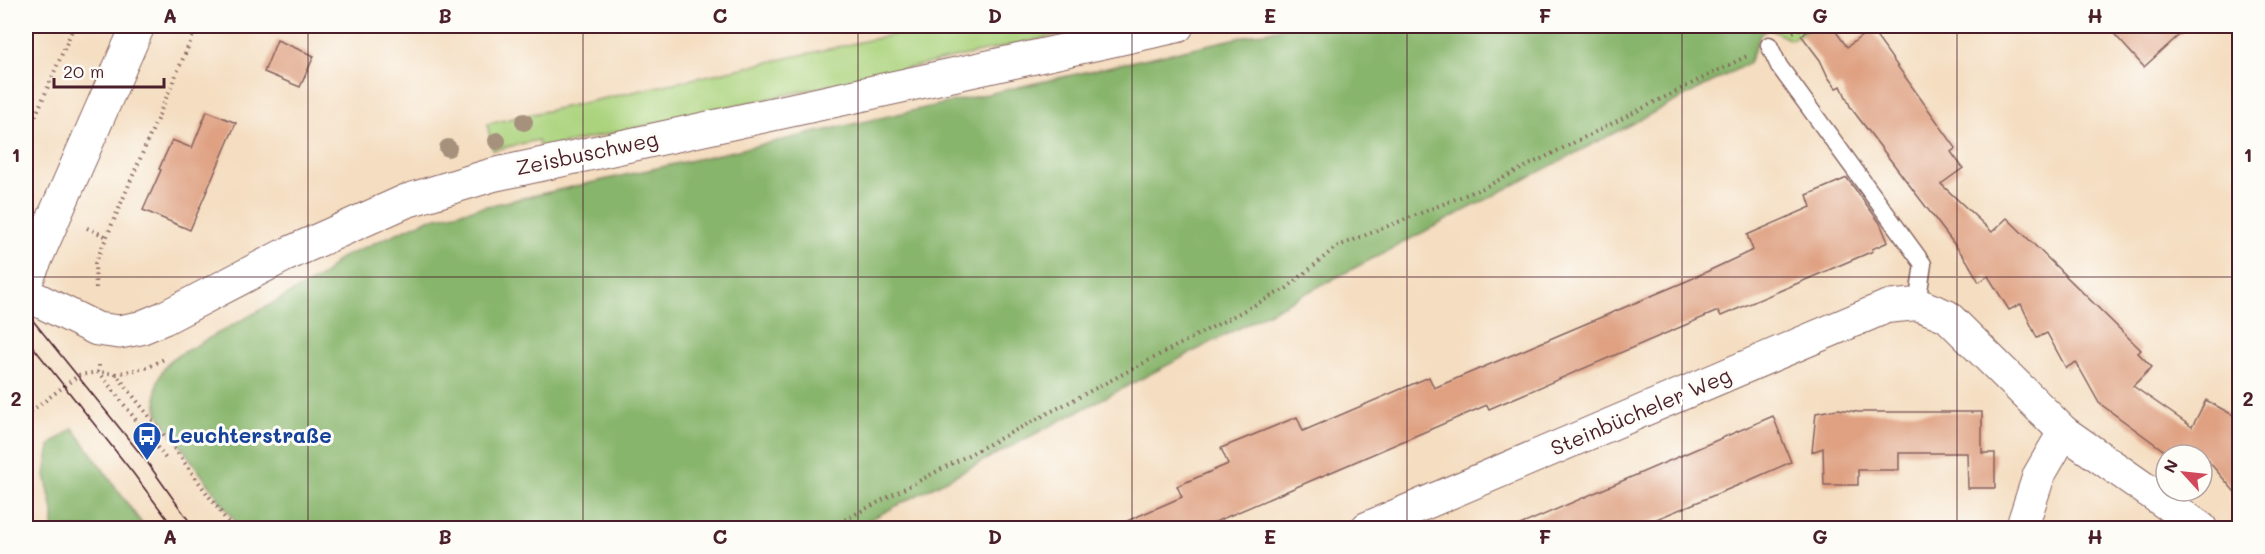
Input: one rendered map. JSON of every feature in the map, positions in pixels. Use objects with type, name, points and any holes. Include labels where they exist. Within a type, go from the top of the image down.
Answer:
[{"type":"street","points":[[26,280],[138,26]]},
{"type":"street","name":"Zeisbuschweg","points":[[26,294],[97,329],[118,332],[140,328],[164,318],[283,256],[406,201],[492,175],[1177,26]]},
{"type":"street","name":"Steinbücheler Weg","points":[[1367,528],[1886,307],[1917,304],[1947,316],[2064,432],[2201,528]]},
{"type":"street","points":[[2024,528],[2024,521],[2039,475],[2064,432]]},
{"type":"lane","points":[[1769,45],[1779,66],[1923,264],[1917,304]]},
{"type":"path","points":[[26,138],[74,26]]},
{"type":"path","points":[[105,236],[197,26]]},
{"type":"path","points":[[829,528],[1287,288],[1336,247],[1483,188],[1769,45]]},
{"type":"path","points":[[26,416],[79,375],[99,372],[116,374],[232,528]]},
{"type":"path","points":[[99,372],[166,459]]},
{"type":"green space","points":[[933,26],[1099,26],[540,149],[538,140],[493,150],[487,124]]},
{"type":"green space","points":[[1291,26],[1776,26],[1761,33],[1749,63],[854,528],[240,528],[158,414],[157,385],[171,359],[324,275],[338,259],[429,219]]},
{"type":"green space","points":[[1776,26],[1820,26],[1791,40],[1769,29]]},
{"type":"green space","points":[[73,428],[145,528],[53,528],[53,511],[45,475],[50,445]]},
{"type":"building","points":[[1819,26],[1832,26],[1847,47],[1871,29],[1956,148],[1951,152],[1963,168],[1941,184],[1992,232],[2007,218],[2141,350],[2138,353],[2152,367],[2133,386],[2192,427],[2206,400],[2240,419],[2240,498],[2214,468],[2214,443],[2154,443],[2099,403],[2076,362],[2066,368],[2047,333],[2037,338],[2021,304],[2009,310],[1988,276],[1979,282],[1967,261],[1851,108],[1841,86],[1836,88],[1828,77],[1820,60],[1801,35]]},
{"type":"building","points":[[2107,26],[2189,26],[2144,67]]},
{"type":"building","points":[[277,40],[314,56],[300,87],[264,72]]},
{"type":"building","points":[[207,111],[236,123],[190,230],[143,210],[172,140],[192,148]]},
{"type":"building","points":[[1847,178],[1880,223],[1888,242],[1872,249],[1873,251],[1721,316],[1718,311],[1489,409],[1487,405],[1201,528],[1111,528],[1182,497],[1177,486],[1228,464],[1221,448],[1297,417],[1303,431],[1429,377],[1434,388],[1689,280],[1753,250],[1747,235],[1811,207],[1807,195]]},
{"type":"building","points":[[1838,409],[1858,412],[1982,412],[1982,453],[1995,453],[1995,488],[1968,488],[1967,453],[1899,453],[1899,470],[1858,470],[1858,485],[1824,485],[1823,448],[1812,452],[1816,413]]},
{"type":"building","points":[[1773,416],[1791,462],[1741,484],[1635,528],[1513,528]]},
{"type":"tram line","points":[[26,312],[147,462],[194,528]]},
{"type":"tram line","points":[[26,338],[174,528]]},
{"type":"place","name":"Leuchterstraße","points":[[147,462]]}]
